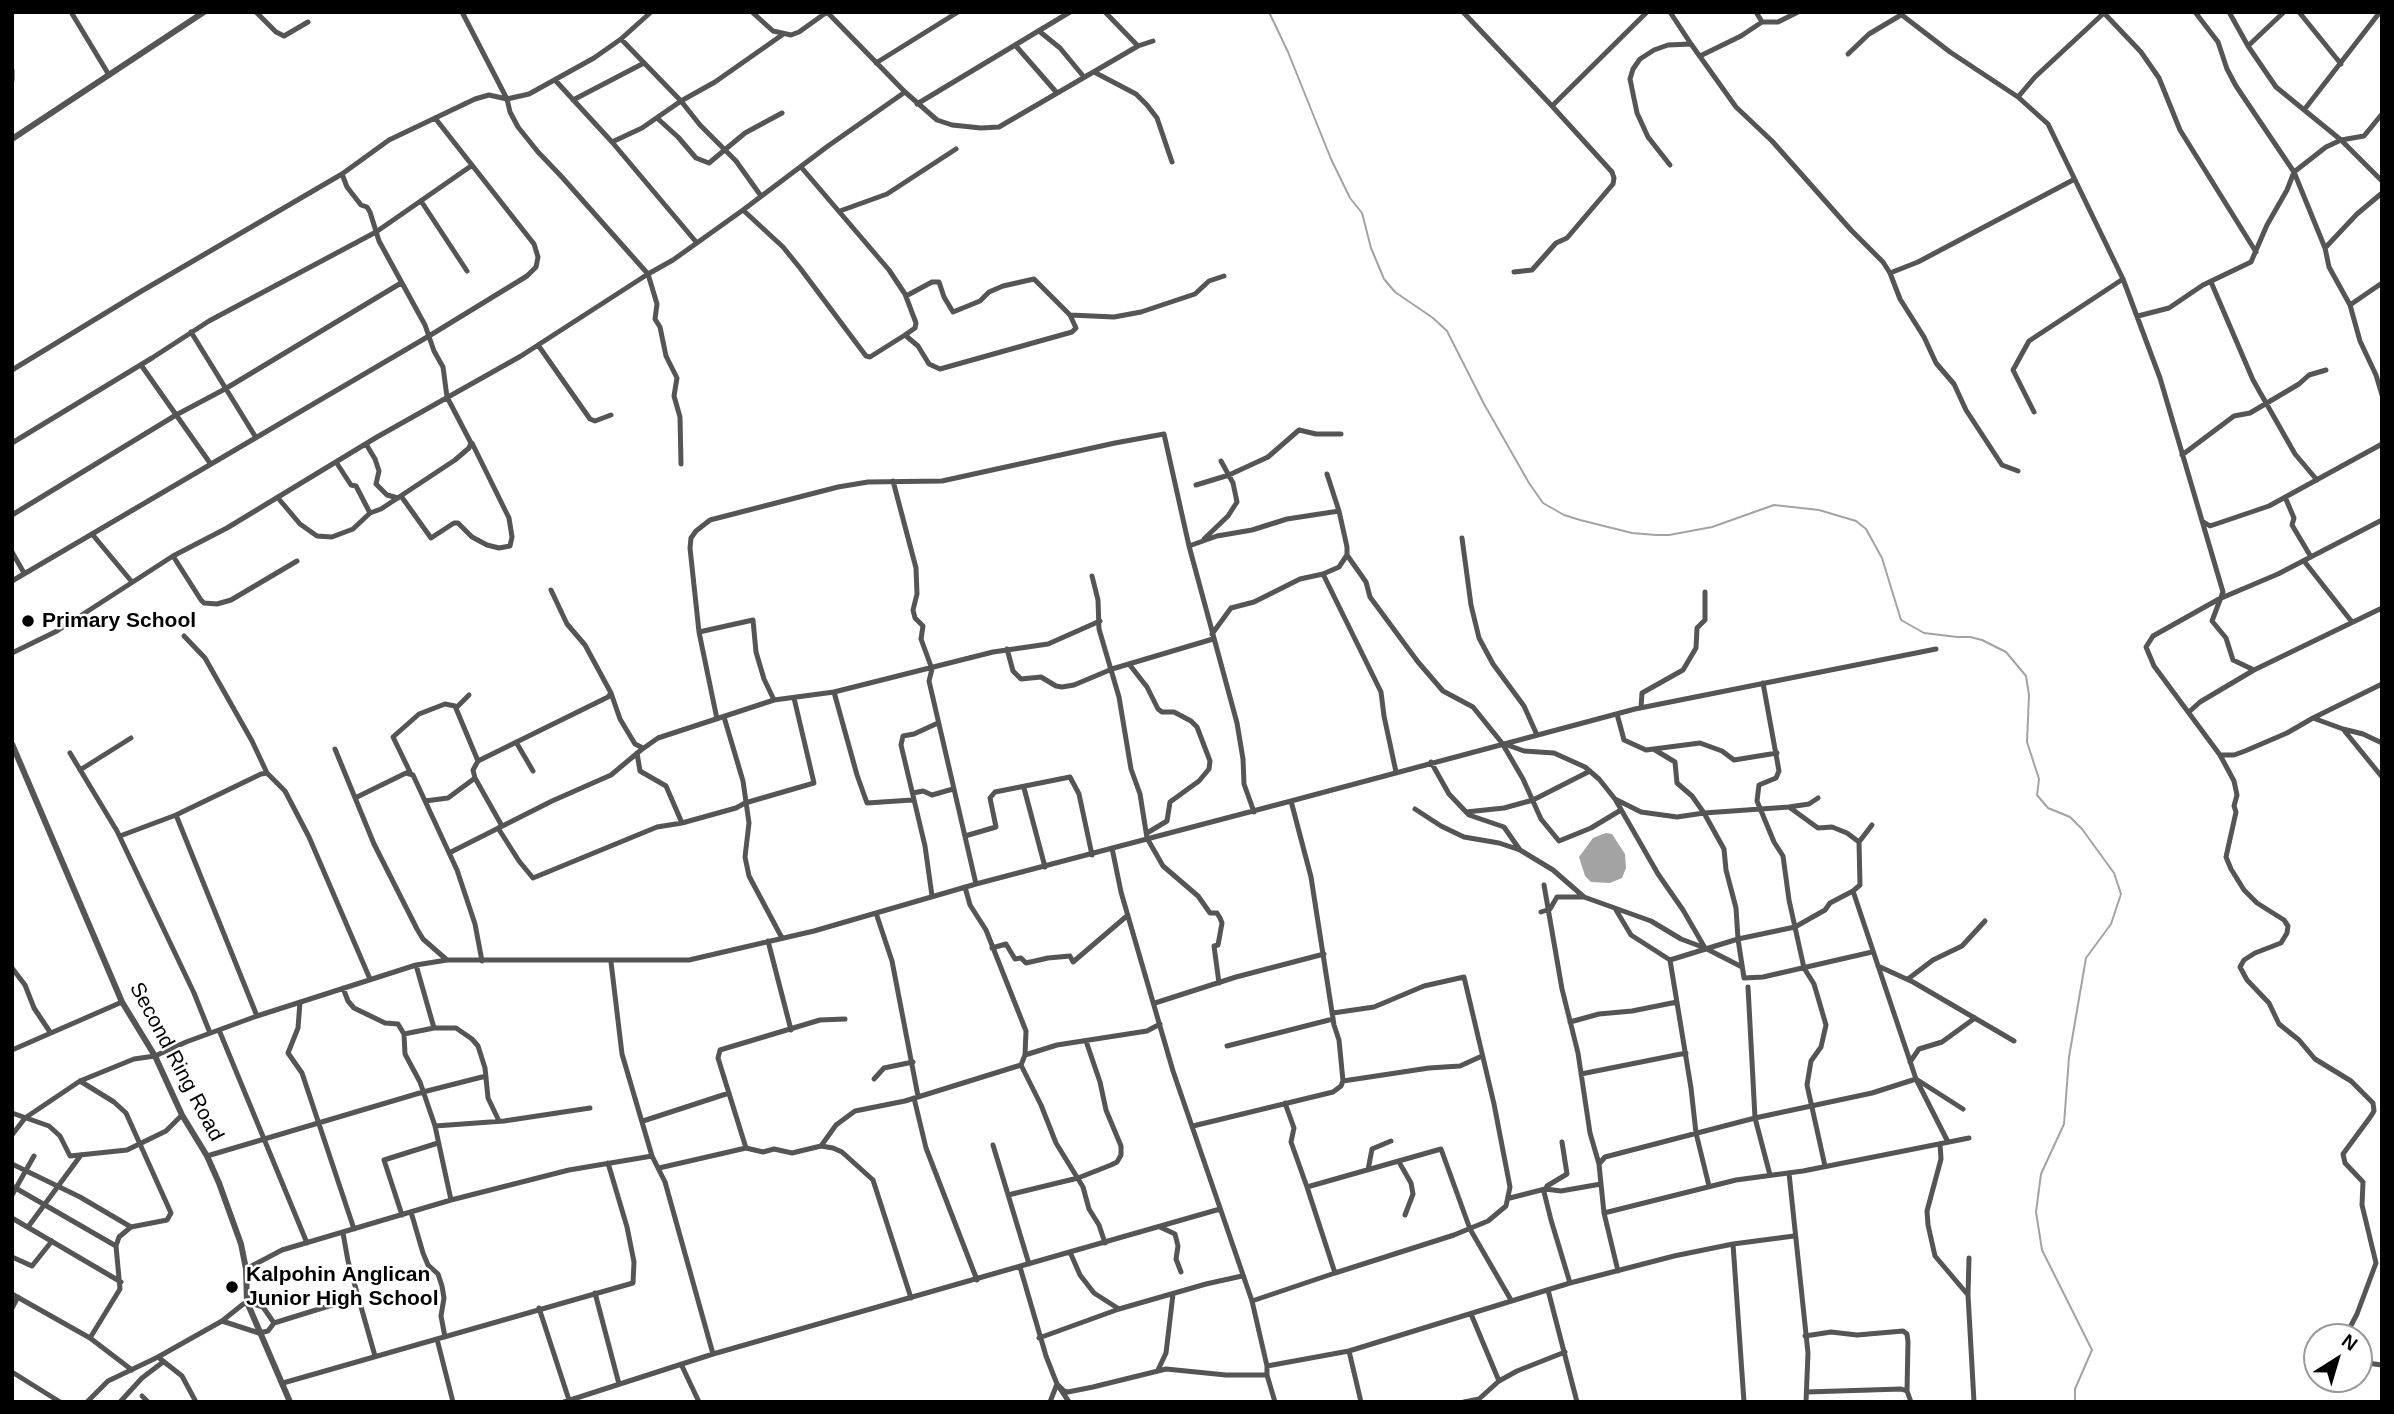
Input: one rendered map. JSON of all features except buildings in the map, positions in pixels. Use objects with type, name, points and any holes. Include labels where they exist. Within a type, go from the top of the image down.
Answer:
[{"type":"street","points":[[71,12],[109,75]]},
{"type":"street","points":[[12,139],[204,12]]},
{"type":"street","points":[[256,12],[269,26],[284,36],[309,22]]},
{"type":"street","points":[[462,12],[507,99],[518,127],[648,274],[657,304],[655,319],[660,327],[666,356],[677,378],[674,396],[680,417],[681,464]]},
{"type":"street","points":[[12,370],[342,174],[390,140],[489,95],[507,99],[529,94],[621,39],[651,12]]},
{"type":"street","points":[[752,12],[773,32],[782,35],[799,33],[827,12],[918,104],[937,120],[952,125],[999,127],[1139,46],[1153,41]]},
{"type":"street","points":[[876,63],[958,12]]},
{"type":"street","points":[[1105,12],[1139,46]]},
{"type":"street","points":[[1463,12],[1612,172],[1613,184],[1567,238],[1556,243],[1532,270],[1514,272]]},
{"type":"street","points":[[1552,106],[1647,12]]},
{"type":"street","points":[[1670,12],[1736,107],[1772,141],[1851,230],[1875,252],[1890,273],[1900,299],[1924,337],[1936,363],[1954,384],[1966,410],[2002,465],[2018,471]]},
{"type":"street","points":[[1756,12],[1762,22]]},
{"type":"street","points":[[1700,56],[1741,36],[1762,22],[1778,22],[1798,12]]},
{"type":"street","points":[[2229,12],[2248,46],[2276,86],[2341,140],[2382,181]]},
{"type":"street","points":[[2248,46],[2284,12]]},
{"type":"street","points":[[2299,12],[2341,64]]},
{"type":"street","points":[[2304,110],[2380,12]]},
{"type":"street","points":[[918,104],[1068,13]]},
{"type":"street","points":[[2018,97],[2035,77],[2104,13],[2141,52],[2159,78],[2180,130],[2256,252]]},
{"type":"street","points":[[2198,13],[2218,42],[2236,86],[2294,172],[2325,248],[2329,267],[2350,305],[2360,341],[2379,374],[2382,395]]},
{"type":"street","points":[[1848,54],[1870,34],[1899,14],[2018,97],[2048,124],[2123,279],[2160,378],[2223,592],[2212,621],[2226,638],[2233,660],[2254,670]]},
{"type":"street","points":[[1039,31],[1060,48],[1084,77]]},
{"type":"street","points":[[612,142],[630,135],[715,82],[782,35]]},
{"type":"street","points":[[621,39],[681,101],[724,152],[736,161],[761,196]]},
{"type":"street","points":[[1670,165],[1648,137],[1637,113],[1630,79],[1638,62],[1654,50],[1668,45],[1691,44]]},
{"type":"street","points":[[1016,46],[1057,93]]},
{"type":"street","points":[[573,100],[644,63]]},
{"type":"street","points":[[12,70],[12,80]]},
{"type":"street","points":[[1094,72],[1136,94],[1147,104],[1157,118],[1172,162]]},
{"type":"street","points":[[555,80],[612,142],[696,243]]},
{"type":"street","points":[[12,653],[57,631],[173,556],[278,498],[447,397],[489,376],[696,243],[905,92]]},
{"type":"street","points":[[657,118],[704,163],[714,160],[745,133],[782,113]]},
{"type":"street","points":[[2138,316],[2169,308],[2254,259],[2267,225],[2294,172],[2315,155],[2341,140],[2364,136],[2382,114]]},
{"type":"street","points":[[12,581],[429,336],[527,276],[536,267],[538,257],[534,244],[435,118]]},
{"type":"street","points":[[840,211],[887,194],[956,149]]},
{"type":"street","points":[[12,443],[191,332],[376,232],[471,166]]},
{"type":"street","points":[[743,210],[800,268],[866,356],[870,357],[915,328],[916,323],[906,296],[889,270],[801,167]]},
{"type":"street","points":[[342,174],[347,187],[361,205],[367,206],[376,232],[429,336],[433,351],[443,367],[447,397],[509,518],[512,537],[510,546],[499,548],[487,545],[472,537],[458,523],[431,538],[399,497],[387,495],[376,484],[379,471],[366,444]]},
{"type":"street","points":[[1890,273],[1918,262],[2073,180]]},
{"type":"street","points":[[2325,248],[2357,214],[2382,193]]},
{"type":"street","points":[[421,201],[467,271]]},
{"type":"street","points":[[1070,315],[1114,317],[1141,312],[1195,294],[1209,281],[1224,276]]},
{"type":"street","points":[[905,335],[918,346],[929,364],[940,369],[1072,332],[1076,328],[1070,315],[1034,279],[1003,286],[989,292],[980,301],[953,312],[943,298],[939,282],[932,282],[906,296]]},
{"type":"street","points":[[2034,412],[2013,370],[2029,341],[2123,279]]},
{"type":"street","points":[[2211,282],[2253,380],[2295,454],[2317,480]]},
{"type":"street","points":[[12,516],[176,415],[225,389],[401,283]]},
{"type":"street","points":[[2350,305],[2382,283]]},
{"type":"street","points":[[191,332],[256,436]]},
{"type":"street","points":[[538,345],[590,419],[595,421],[611,415]]},
{"type":"street","points":[[141,365],[209,463]]},
{"type":"street","points":[[2182,454],[2234,416],[2250,413],[2309,375],[2326,370]]},
{"type":"street","points":[[1196,485],[1229,475],[1268,457],[1299,430],[1316,434],[1341,434]]},
{"type":"street","points":[[782,938],[749,876],[745,857],[749,823],[743,781],[720,718],[699,632],[691,538],[696,531],[720,516],[838,487],[868,482],[942,481],[1164,434],[1189,546],[1237,723],[1244,785],[1254,812]]},
{"type":"street","points":[[278,498],[307,530],[325,538],[353,528],[370,513],[455,460],[471,443]]},
{"type":"street","points":[[2201,521],[2210,526],[2250,514],[2285,498],[2382,444]]},
{"type":"street","points":[[1203,541],[1228,516],[1237,502],[1233,483],[1221,461]]},
{"type":"street","points":[[336,462],[351,485],[356,486],[370,513]]},
{"type":"street","points":[[1326,474],[1339,511],[1348,555],[1366,582],[1370,597],[1443,691],[1473,707],[1502,743],[1541,819],[1559,841],[1591,828],[1621,810]]},
{"type":"street","points":[[893,481],[916,568],[918,594],[913,610],[915,618],[923,626],[921,639],[932,669],[929,681],[976,884]]},
{"type":"street","points":[[2285,498],[2294,518],[2292,525],[2311,557]]},
{"type":"street","points":[[1189,546],[1287,519],[1339,511]]},
{"type":"street","points":[[2352,1323],[2376,1263],[2362,1205],[2363,1182],[2345,1163],[2343,1154],[2374,1111],[2373,1103],[2351,1081],[2315,1059],[2299,1040],[2279,1024],[2269,1003],[2247,980],[2240,967],[2244,960],[2255,953],[2281,943],[2288,926],[2284,919],[2257,903],[2244,890],[2226,857],[2236,812],[2234,781],[2220,755],[2154,666],[2147,644],[2152,636],[2219,599],[2304,561],[2382,520]]},
{"type":"street","points":[[92,534],[132,582]]},
{"type":"street","points":[[1462,538],[1471,605],[1479,638],[1493,664],[1524,706],[1537,735]]},
{"type":"street","points":[[12,552],[24,573]]},
{"type":"street","points":[[1007,649],[1013,671],[1021,679],[1041,677],[1056,687],[1074,685],[1112,669],[1212,637],[1231,608],[1254,602],[1300,579],[1339,567],[1348,555]]},
{"type":"street","points":[[173,556],[201,600],[204,603],[217,604],[231,600],[297,561]]},
{"type":"street","points":[[2304,561],[2352,622]]},
{"type":"street","points":[[1323,574],[1381,692],[1396,772]]},
{"type":"street","points":[[1092,576],[1102,642],[1119,698],[1131,769],[1140,794],[1147,835],[1163,866],[1198,896],[1210,914],[1217,913],[1220,918],[1222,923],[1218,945],[1214,946],[1219,983]]},
{"type":"street","points":[[551,590],[566,624],[585,645],[611,693],[620,719],[635,744],[643,748]]},
{"type":"street","points":[[1640,708],[1642,693],[1683,670],[1696,648],[1697,628],[1705,620],[1705,592]]},
{"type":"street","points":[[2189,712],[2200,702],[2254,670],[2382,608]]},
{"type":"street","points":[[699,632],[753,620],[756,652],[774,700]]},
{"type":"street","points":[[449,853],[611,775],[658,738],[774,700],[834,692],[1007,649],[1048,644],[1100,621]]},
{"type":"street","points":[[184,636],[205,658],[267,773],[285,791],[309,836],[370,979]]},
{"type":"street","points":[[12,1135],[25,1118],[80,1081],[134,1059],[155,1056],[257,1016],[416,965],[447,960],[689,960],[782,938],[1092,855],[1147,835],[1254,812],[1431,762],[1640,708],[1936,649]]},
{"type":"street","points":[[1129,664],[1147,687],[1158,709],[1162,712],[1174,712],[1197,727],[1210,761],[1209,768],[1199,781],[1170,802],[1167,821],[1147,835]]},
{"type":"street","points":[[918,672],[929,681]]},
{"type":"street","points":[[1763,682],[1779,771],[1776,779],[1759,785],[1757,801],[1774,842],[1783,856],[1804,968],[1814,984],[1826,1025],[1821,1047],[1811,1061],[1807,1085],[1825,1166]]},
{"type":"street","points":[[2220,755],[2234,755],[2287,733],[2382,684]]},
{"type":"street","points":[[834,692],[867,803],[912,796],[923,791],[932,795],[953,789]]},
{"type":"street","points":[[611,693],[608,697],[478,761],[473,770],[500,827],[519,861],[533,878],[657,827],[736,808],[815,781],[794,698]]},
{"type":"street","points":[[456,708],[469,695]]},
{"type":"street","points":[[478,761],[456,708],[451,704],[437,705],[419,714],[393,737],[449,853],[475,924],[482,961]]},
{"type":"street","points":[[1617,715],[1624,740],[1646,750],[1700,743],[1722,751],[1734,760],[1777,753]]},
{"type":"street","points":[[2313,718],[2382,743]]},
{"type":"street","points":[[932,896],[925,846],[901,741],[903,736],[939,723]]},
{"type":"street","points":[[2343,729],[2382,777]]},
{"type":"street","points":[[80,771],[131,737]]},
{"type":"street","points":[[516,742],[533,771]]},
{"type":"street","points":[[1502,743],[1524,751],[1554,754],[1590,771],[1615,799],[1705,948]]},
{"type":"street","name":"Second Ring Road","points":[[12,744],[122,1002],[155,1056],[182,1115],[207,1156],[228,1204],[246,1269],[247,1302],[290,1402]]},
{"type":"street","points":[[335,749],[387,872],[423,939],[447,960]]},
{"type":"street","points":[[1655,750],[1675,762],[1677,783],[1692,796],[1724,849],[1726,870],[1736,908],[1744,978],[1763,977],[1872,952]]},
{"type":"street","points":[[70,753],[120,836],[210,1033]]},
{"type":"street","points":[[636,753],[640,771],[666,786],[682,823]]},
{"type":"street","points":[[1431,762],[1449,794],[1469,815],[1504,827],[1520,850]]},
{"type":"street","points":[[1466,812],[1504,808],[1533,800],[1590,771]]},
{"type":"street","points":[[355,798],[410,772]]},
{"type":"street","points":[[120,836],[176,815],[267,773]]},
{"type":"street","points":[[965,836],[996,827],[990,798],[995,792],[1024,788],[1068,776],[1073,779],[1079,794],[1092,855]]},
{"type":"street","points":[[425,801],[448,798],[475,778]]},
{"type":"street","points":[[1024,788],[1045,867]]},
{"type":"street","points":[[1615,799],[1641,812],[1678,817],[1789,807],[1809,804],[1818,798]]},
{"type":"street","points":[[1193,1126],[1333,1092],[1338,1090],[1343,1082],[1339,1040],[1311,877],[1290,801]]},
{"type":"street","points":[[1789,807],[1818,828],[1832,827],[1859,842]]},
{"type":"street","points":[[1415,808],[1441,826],[1464,837],[1520,850],[1553,870],[1584,897],[1651,921],[1681,939],[1743,968]]},
{"type":"street","points":[[176,815],[257,1016]]},
{"type":"street","points":[[1670,960],[1738,939],[1795,928],[1825,910],[1830,903],[1860,885],[1859,842],[1872,825]]},
{"type":"street","points":[[1112,848],[1128,915],[1160,1024],[1252,1301],[1275,1402]]},
{"type":"street","points":[[1544,884],[1590,1133],[1599,1164],[1604,1213],[1618,1271]]},
{"type":"street","points":[[965,887],[970,905],[986,930],[1026,1031],[1025,1055],[1021,1065],[1056,1143],[1083,1186],[1089,1209],[1099,1225],[1105,1243]]},
{"type":"street","points":[[1853,891],[1916,1079],[1948,1142]]},
{"type":"street","points":[[1541,912],[1550,909],[1557,897],[1584,897]]},
{"type":"street","points":[[1616,910],[1631,935],[1670,960],[1696,1133],[1709,1186]]},
{"type":"street","points":[[876,913],[892,961],[913,1062],[916,1097],[926,1149],[977,1280]]},
{"type":"street","points":[[992,948],[1006,944],[1015,959],[1021,958],[1026,964],[1070,956],[1073,961],[1128,915]]},
{"type":"street","points":[[1908,979],[1933,960],[1962,946],[1985,921]]},
{"type":"street","points":[[768,941],[791,1030]]},
{"type":"street","points":[[1155,1003],[1262,969],[1324,954]]},
{"type":"street","points":[[611,962],[622,1054],[652,1156],[659,1168],[678,1225],[713,1354]]},
{"type":"street","points":[[416,965],[434,1028]]},
{"type":"street","points":[[1878,966],[1908,979],[2014,1041]]},
{"type":"street","points":[[12,968],[25,985],[34,1007],[50,1032]]},
{"type":"street","points":[[1227,1046],[1374,1007],[1424,986],[1464,976],[1510,1187],[1510,1198],[1498,1214],[1470,1229],[1252,1301]]},
{"type":"street","points":[[1748,987],[1755,1118],[1770,1175]]},
{"type":"street","points":[[343,988],[354,1008],[385,1023],[398,1024],[404,1034],[405,1054],[435,1126],[451,1200]]},
{"type":"street","points":[[12,1050],[122,1002]]},
{"type":"street","points":[[300,1002],[298,1028],[288,1053],[302,1073],[354,1229]]},
{"type":"street","points":[[1570,1022],[1599,1014],[1677,1002]]},
{"type":"street","points":[[1910,1062],[1919,1049],[1942,1042],[1975,1018]]},
{"type":"street","points":[[746,1148],[718,1058],[720,1050],[820,1020],[845,1019]]},
{"type":"street","points":[[1025,1055],[1057,1045],[1139,1033],[1160,1024]]},
{"type":"street","points":[[404,1034],[434,1028],[456,1028],[472,1039],[478,1046],[486,1076],[488,1098],[499,1121]]},
{"type":"street","points":[[219,1030],[307,1243]]},
{"type":"street","points":[[1008,1195],[1078,1178],[1117,1162],[1122,1151],[1106,1110],[1086,1041]]},
{"type":"street","points":[[1581,1074],[1686,1053]]},
{"type":"street","points":[[1343,1082],[1429,1068],[1460,1066],[1482,1056]]},
{"type":"street","points":[[874,1079],[884,1068],[913,1062]]},
{"type":"street","points":[[821,1146],[847,1115],[1021,1065]]},
{"type":"street","points":[[207,1156],[486,1076]]},
{"type":"street","points":[[1599,1164],[1610,1155],[1755,1118],[1872,1093],[1916,1079]]},
{"type":"street","points":[[1916,1079],[1963,1109]]},
{"type":"street","points":[[80,1081],[123,1108],[171,1213],[167,1220],[131,1227],[122,1233],[116,1246],[120,1289],[90,1338]]},
{"type":"street","points":[[643,1121],[729,1093]]},
{"type":"street","points":[[1285,1103],[1294,1128],[1292,1149],[1335,1273]]},
{"type":"street","points":[[435,1126],[499,1121],[590,1108]]},
{"type":"street","points":[[12,1113],[49,1126],[60,1136],[70,1156],[114,1150],[120,1152],[166,1132],[182,1115]]},
{"type":"street","points":[[1604,1213],[1709,1186],[1969,1138]]},
{"type":"street","points":[[1368,1170],[1372,1149],[1391,1141]]},
{"type":"street","points":[[1510,1198],[1545,1189],[1567,1174],[1562,1142]]},
{"type":"street","points":[[402,1215],[384,1160],[438,1143]]},
{"type":"street","points":[[1940,1144],[1941,1159],[1927,1211],[1927,1226],[1935,1256],[1968,1295]]},
{"type":"street","points":[[993,1145],[1029,1264]]},
{"type":"street","points":[[659,1168],[746,1148],[763,1152],[774,1149],[792,1153],[821,1146],[833,1147],[873,1180],[911,1298]]},
{"type":"street","points":[[1307,1186],[1441,1149],[1470,1229],[1511,1300]]},
{"type":"street","points":[[28,1227],[80,1155]]},
{"type":"street","points":[[12,1195],[14,1187],[34,1156]]},
{"type":"street","points":[[246,1269],[282,1250],[451,1200],[569,1170],[652,1156]]},
{"type":"street","points":[[1399,1162],[1411,1183],[1413,1194],[1405,1215]]},
{"type":"street","points":[[283,1383],[539,1308],[630,1285],[634,1279],[634,1262],[608,1163]]},
{"type":"street","points":[[12,1164],[131,1227]]},
{"type":"street","points":[[1789,1173],[1808,1353],[1806,1402]]},
{"type":"street","points":[[1545,1189],[1560,1191],[1601,1184]]},
{"type":"street","points":[[14,1187],[116,1246]]},
{"type":"street","points":[[1545,1189],[1550,1220],[1570,1283]]},
{"type":"street","points":[[539,1308],[566,1401],[580,1399],[713,1354],[1220,1209]]},
{"type":"street","points":[[411,1212],[428,1265],[438,1274],[442,1286],[444,1298],[441,1316],[445,1337]]},
{"type":"street","points":[[12,1218],[121,1282]]},
{"type":"street","points":[[1160,1226],[1175,1234],[1178,1247],[1176,1259],[1181,1272]]},
{"type":"street","points":[[343,1233],[348,1261],[375,1356]]},
{"type":"street","points":[[1267,1366],[1349,1351],[1511,1300],[1618,1271],[1733,1244],[1794,1236]]},
{"type":"street","points":[[12,1257],[32,1266],[52,1241]]},
{"type":"street","points":[[1733,1244],[1744,1402]]},
{"type":"street","points":[[1070,1252],[1080,1275],[1094,1293],[1119,1309]]},
{"type":"street","points":[[1969,1258],[1968,1295],[1974,1402]]},
{"type":"street","points":[[1020,1267],[1040,1338],[1057,1384],[1069,1402]]},
{"type":"street","points":[[1040,1338],[1119,1309],[1242,1276]]},
{"type":"street","points":[[1548,1290],[1577,1402]]},
{"type":"street","points":[[595,1293],[619,1384]]},
{"type":"street","points":[[1158,1370],[1166,1353],[1172,1294]]},
{"type":"street","points":[[12,1308],[15,1296],[90,1338],[132,1370]]},
{"type":"street","points":[[222,1321],[259,1334],[268,1331],[274,1323],[358,1297]]},
{"type":"street","points":[[87,1402],[108,1381],[222,1321],[247,1302],[263,1307],[274,1323]]},
{"type":"street","points":[[1471,1314],[1499,1381]]},
{"type":"street","points":[[1805,1336],[1831,1332],[1857,1335],[1903,1331],[1907,1334],[1908,1342],[1907,1391],[1911,1402]]},
{"type":"street","points":[[437,1339],[453,1402]]},
{"type":"street","points":[[1349,1351],[1361,1402]]},
{"type":"street","points":[[1464,1402],[1481,1401],[1499,1381],[1565,1352]]},
{"type":"street","points":[[158,1357],[182,1377],[196,1402]]},
{"type":"street","points":[[120,1402],[142,1378],[163,1362]]},
{"type":"street","points":[[681,1364],[699,1402]]},
{"type":"street","points":[[1057,1384],[1068,1392],[1174,1368],[1226,1375],[1267,1375]]},
{"type":"street","points":[[12,1372],[55,1401]]},
{"type":"street","points":[[1050,1402],[1057,1384]]},
{"type":"street","points":[[1807,1392],[1907,1391]]},
{"type":"street","points":[[142,1396],[148,1402]]},
{"type":"shaded area","points":[[1606,833],[1612,834],[1625,854],[1626,868],[1622,878],[1610,883],[1591,882],[1585,876],[1579,857],[1593,838]]},
{"type":"waterway","points":[[1269,12],[1331,159],[1350,198],[1362,213],[1371,248],[1384,279],[1395,292],[1447,331],[1484,404],[1543,503],[1564,515],[1580,520],[1632,533],[1656,535],[1712,527],[1774,505],[1819,510],[1856,521],[1866,529],[1882,558],[1901,620],[1924,633],[1982,640],[2006,652],[2026,676],[2029,695],[2027,742],[2039,779],[2037,795],[2048,808],[2070,817],[2082,829],[2114,873],[2121,894],[2111,924],[2086,958],[2069,1057],[2064,1124],[2041,1174],[2036,1212],[2042,1250],[2092,1350],[2075,1389],[2075,1402]]},
{"type":"place","name":"Primary School","points":[[28,621]]},
{"type":"place","name":"Kalpohin Anglican Junior High School","points":[[232,1287]]}]
